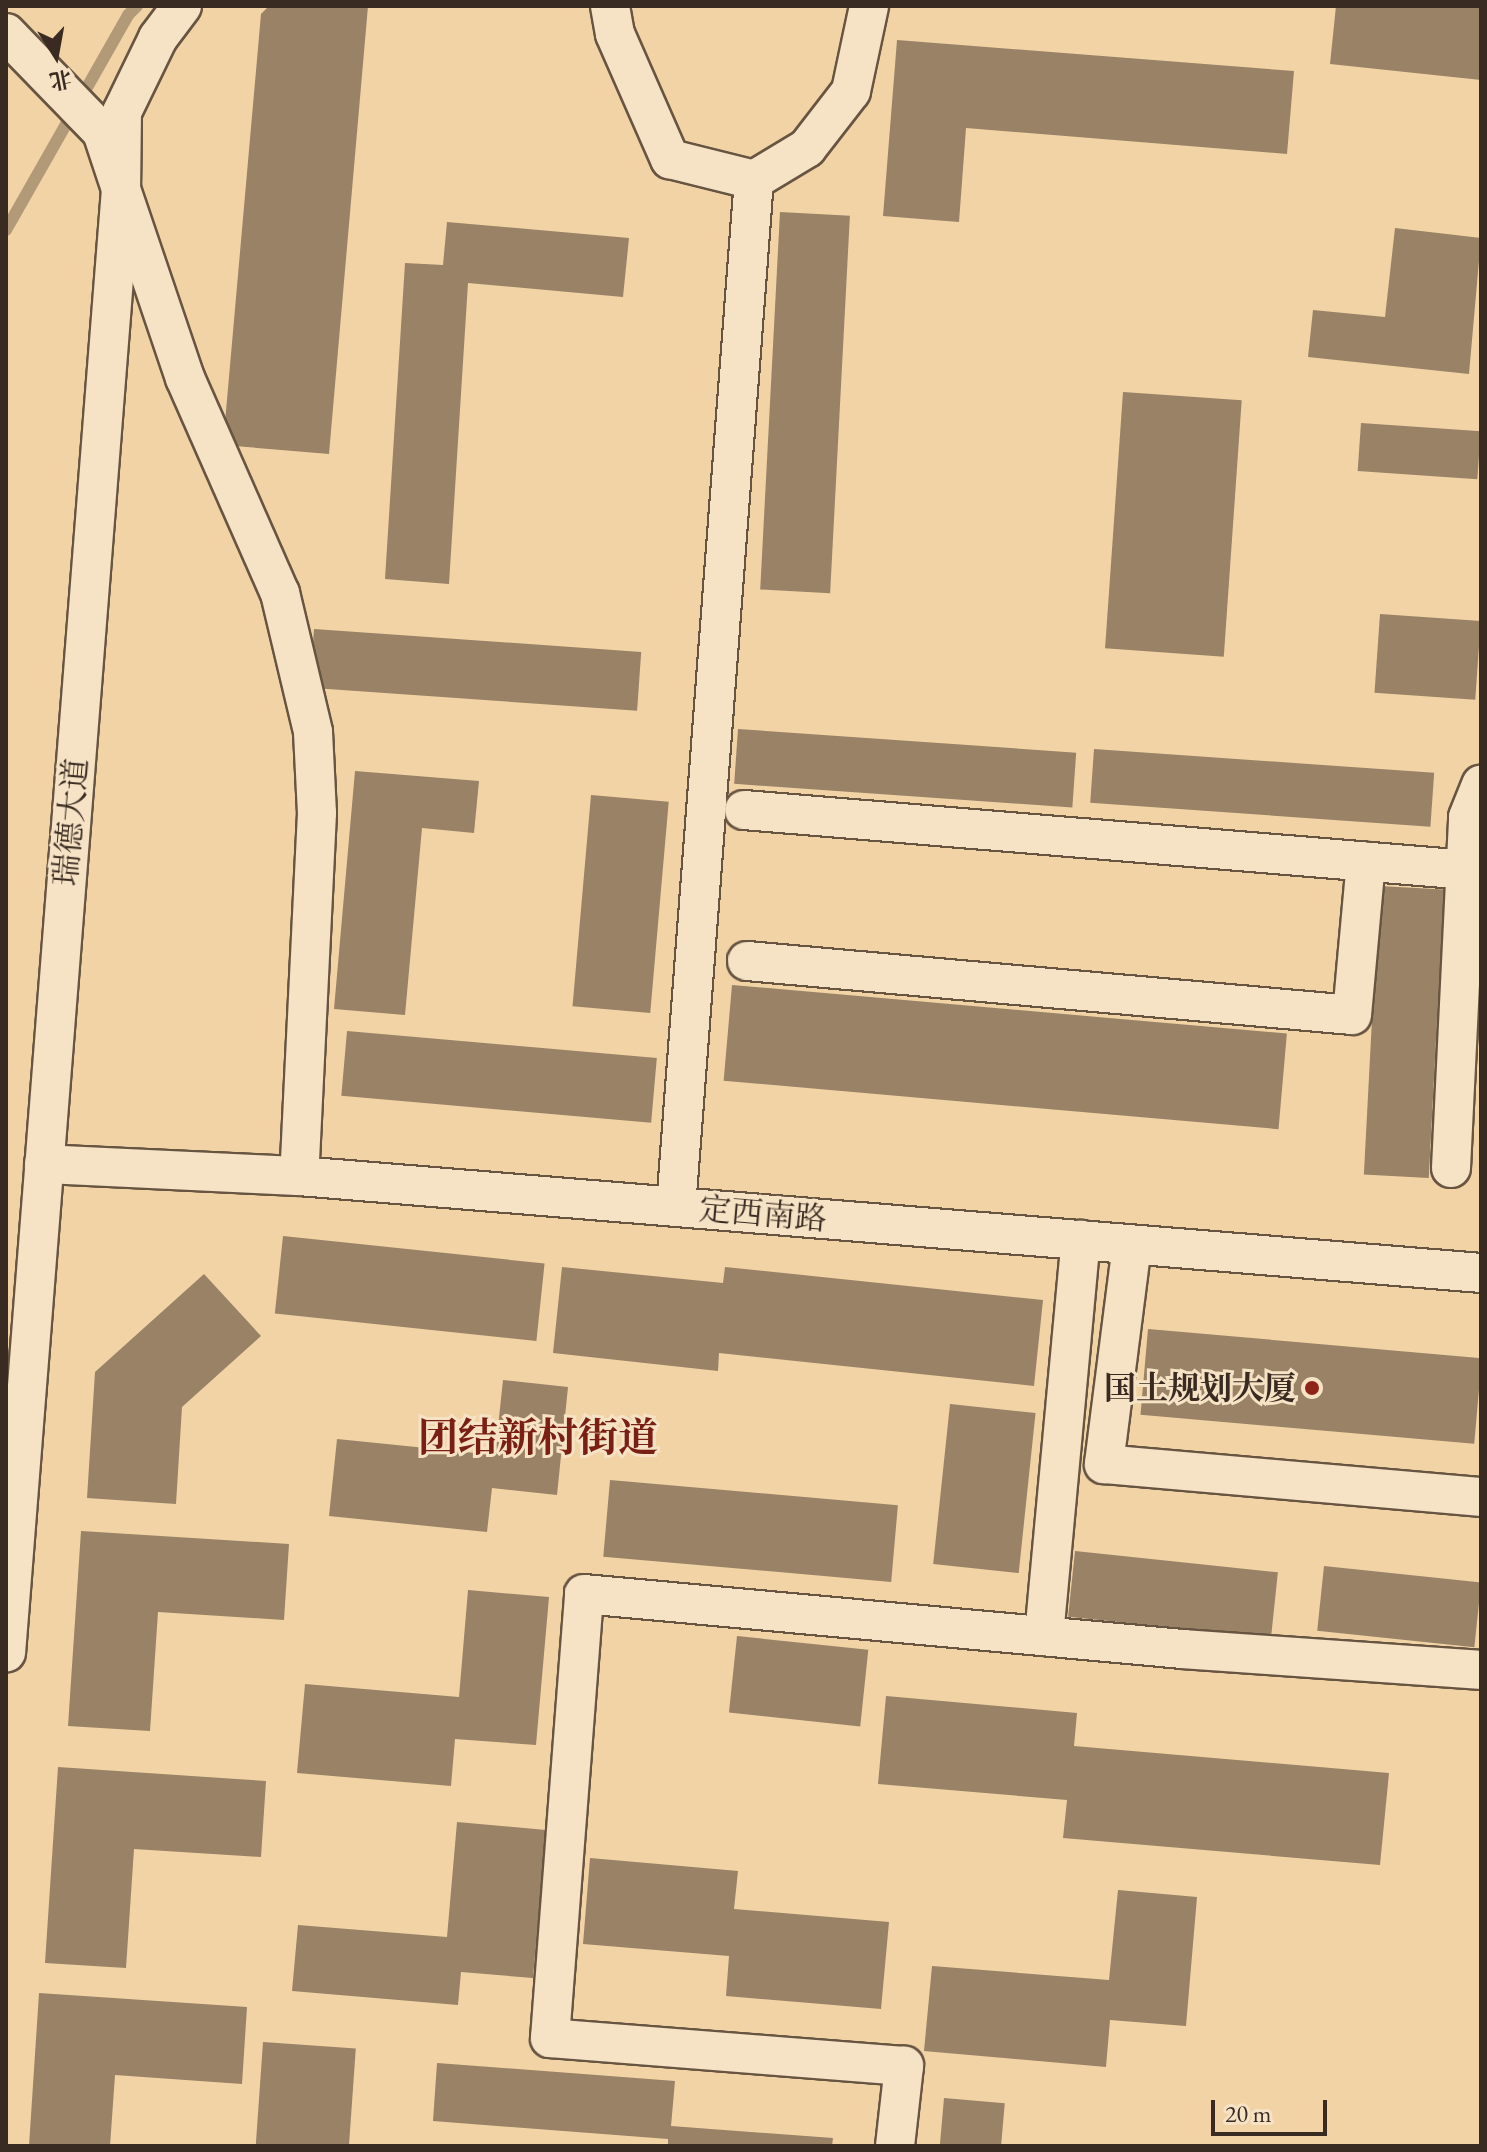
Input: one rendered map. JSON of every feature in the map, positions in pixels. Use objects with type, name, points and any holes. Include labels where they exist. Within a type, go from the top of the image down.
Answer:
[{"type":"street","points":[[182,6],[158,38],[122,112],[121,189],[185,378],[280,593],[313,732],[317,813],[299,1176]]},
{"type":"street","points":[[610,6],[615,34],[670,159],[754,180],[807,148],[851,91],[869,6]]},
{"type":"street","name":"瑞德大道","points":[[6,33],[102,132],[121,189],[6,1652]]},
{"type":"street","points":[[676,1207],[754,180]]},
{"type":"street","points":[[1451,1168],[1468,817],[1481,784]]},
{"type":"street","points":[[744,810],[1467,870]]},
{"type":"street","points":[[747,961],[1352,1015],[1366,862]]},
{"type":"street","name":"定西南路","points":[[44,1164],[299,1176],[1481,1273]]},
{"type":"street","points":[[1044,1636],[1081,1240]]},
{"type":"street","points":[[1132,1245],[1104,1464],[1481,1497]]},
{"type":"street","points":[[895,2146],[904,2066],[550,2038],[584,1594],[1044,1636],[1481,1670]]},
{"type":"building","points":[[269,6],[368,6],[329,454],[223,445],[261,14]]},
{"type":"building","points":[[1336,6],[1481,6],[1481,80],[1330,64]]},
{"type":"building","points":[[897,40],[1294,71],[1287,154],[966,128],[959,222],[883,216]]},
{"type":"building","points":[[780,212],[850,216],[830,593],[760,589]]},
{"type":"building","points":[[447,222],[629,238],[623,297],[468,283],[449,584],[385,579],[405,263],[443,265]]},
{"type":"building","points":[[1395,228],[1481,238],[1469,374],[1308,357],[1313,310],[1385,317]]},
{"type":"building","points":[[1123,392],[1242,400],[1224,657],[1105,648]]},
{"type":"building","points":[[1361,423],[1481,431],[1477,479],[1358,471]]},
{"type":"building","points":[[1380,614],[1481,621],[1475,700],[1374,693]]},
{"type":"building","points":[[314,629],[641,652],[637,711],[310,688]]},
{"type":"building","points":[[738,729],[1076,753],[1072,808],[734,784]]},
{"type":"building","points":[[1094,749],[1434,773],[1430,827],[1090,803]]},
{"type":"building","points":[[355,771],[479,781],[474,833],[422,828],[405,1015],[334,1009]]},
{"type":"building","points":[[591,795],[669,802],[650,1013],[573,1006]]},
{"type":"building","points":[[1379,886],[1444,889],[1429,1178],[1364,1175]]},
{"type":"building","points":[[732,985],[1287,1034],[1279,1129],[724,1081]]},
{"type":"building","points":[[347,1031],[657,1058],[651,1123],[341,1096]]},
{"type":"building","points":[[283,1236],[545,1263],[536,1341],[275,1314]]},
{"type":"building","points":[[562,1267],[723,1283],[725,1267],[1043,1300],[1034,1386],[719,1353],[718,1371],[553,1353]]},
{"type":"building","points":[[204,1274],[261,1336],[182,1407],[176,1504],[87,1498],[95,1372]]},
{"type":"building","name":"国土规划大厦","points":[[1148,1329],[1481,1358],[1474,1444],[1141,1415]]},
{"type":"building","points":[[503,1380],[568,1387],[557,1495],[492,1488],[487,1532],[329,1516],[337,1439],[495,1455]]},
{"type":"building","points":[[950,1404],[1036,1413],[1019,1573],[933,1564]]},
{"type":"building","points":[[610,1480],[898,1505],[891,1582],[603,1557]]},
{"type":"building","points":[[81,1531],[289,1544],[284,1620],[158,1612],[150,1731],[68,1726]]},
{"type":"building","points":[[1075,1551],[1278,1572],[1271,1638],[1068,1617]]},
{"type":"building","points":[[1324,1566],[1481,1583],[1474,1647],[1317,1631]]},
{"type":"building","points":[[468,1590],[549,1597],[536,1745],[455,1739],[451,1786],[297,1773],[305,1684],[459,1697]]},
{"type":"building","points":[[737,1636],[868,1650],[860,1726],[729,1713]]},
{"type":"building","points":[[886,1696],[1077,1713],[1074,1746],[1389,1773],[1380,1865],[1063,1838],[1067,1800],[878,1784]]},
{"type":"building","points":[[58,1767],[266,1781],[261,1857],[134,1849],[126,1968],[45,1963]]},
{"type":"building","points":[[457,1822],[546,1830],[533,1978],[461,1972],[458,2005],[292,1991],[298,1925],[447,1937]]},
{"type":"building","points":[[590,1858],[738,1871],[734,1909],[889,1922],[881,2009],[726,1996],[729,1956],[583,1944]]},
{"type":"building","points":[[1118,1890],[1197,1897],[1186,2026],[1110,2020],[1106,2067],[924,2051],[932,1966],[1109,1980]]},
{"type":"building","points":[[39,1993],[247,2007],[242,2084],[115,2075],[110,2146],[29,2146]]},
{"type":"building","points":[[263,2042],[356,2048],[349,2146],[256,2146]]},
{"type":"building","points":[[437,2063],[675,2081],[671,2126],[833,2138],[832,2146],[668,2146],[668,2139],[433,2121]]},
{"type":"building","points":[[944,2098],[1005,2103],[1001,2146],[940,2146]]},
{"type":"waterway","points":[[6,230],[128,15],[137,6]]},
{"type":"place","name":"国土规划大厦","points":[[1312,1388]]},
{"type":"district","name":"团结新村街道","points":[[538,1437]]}]
